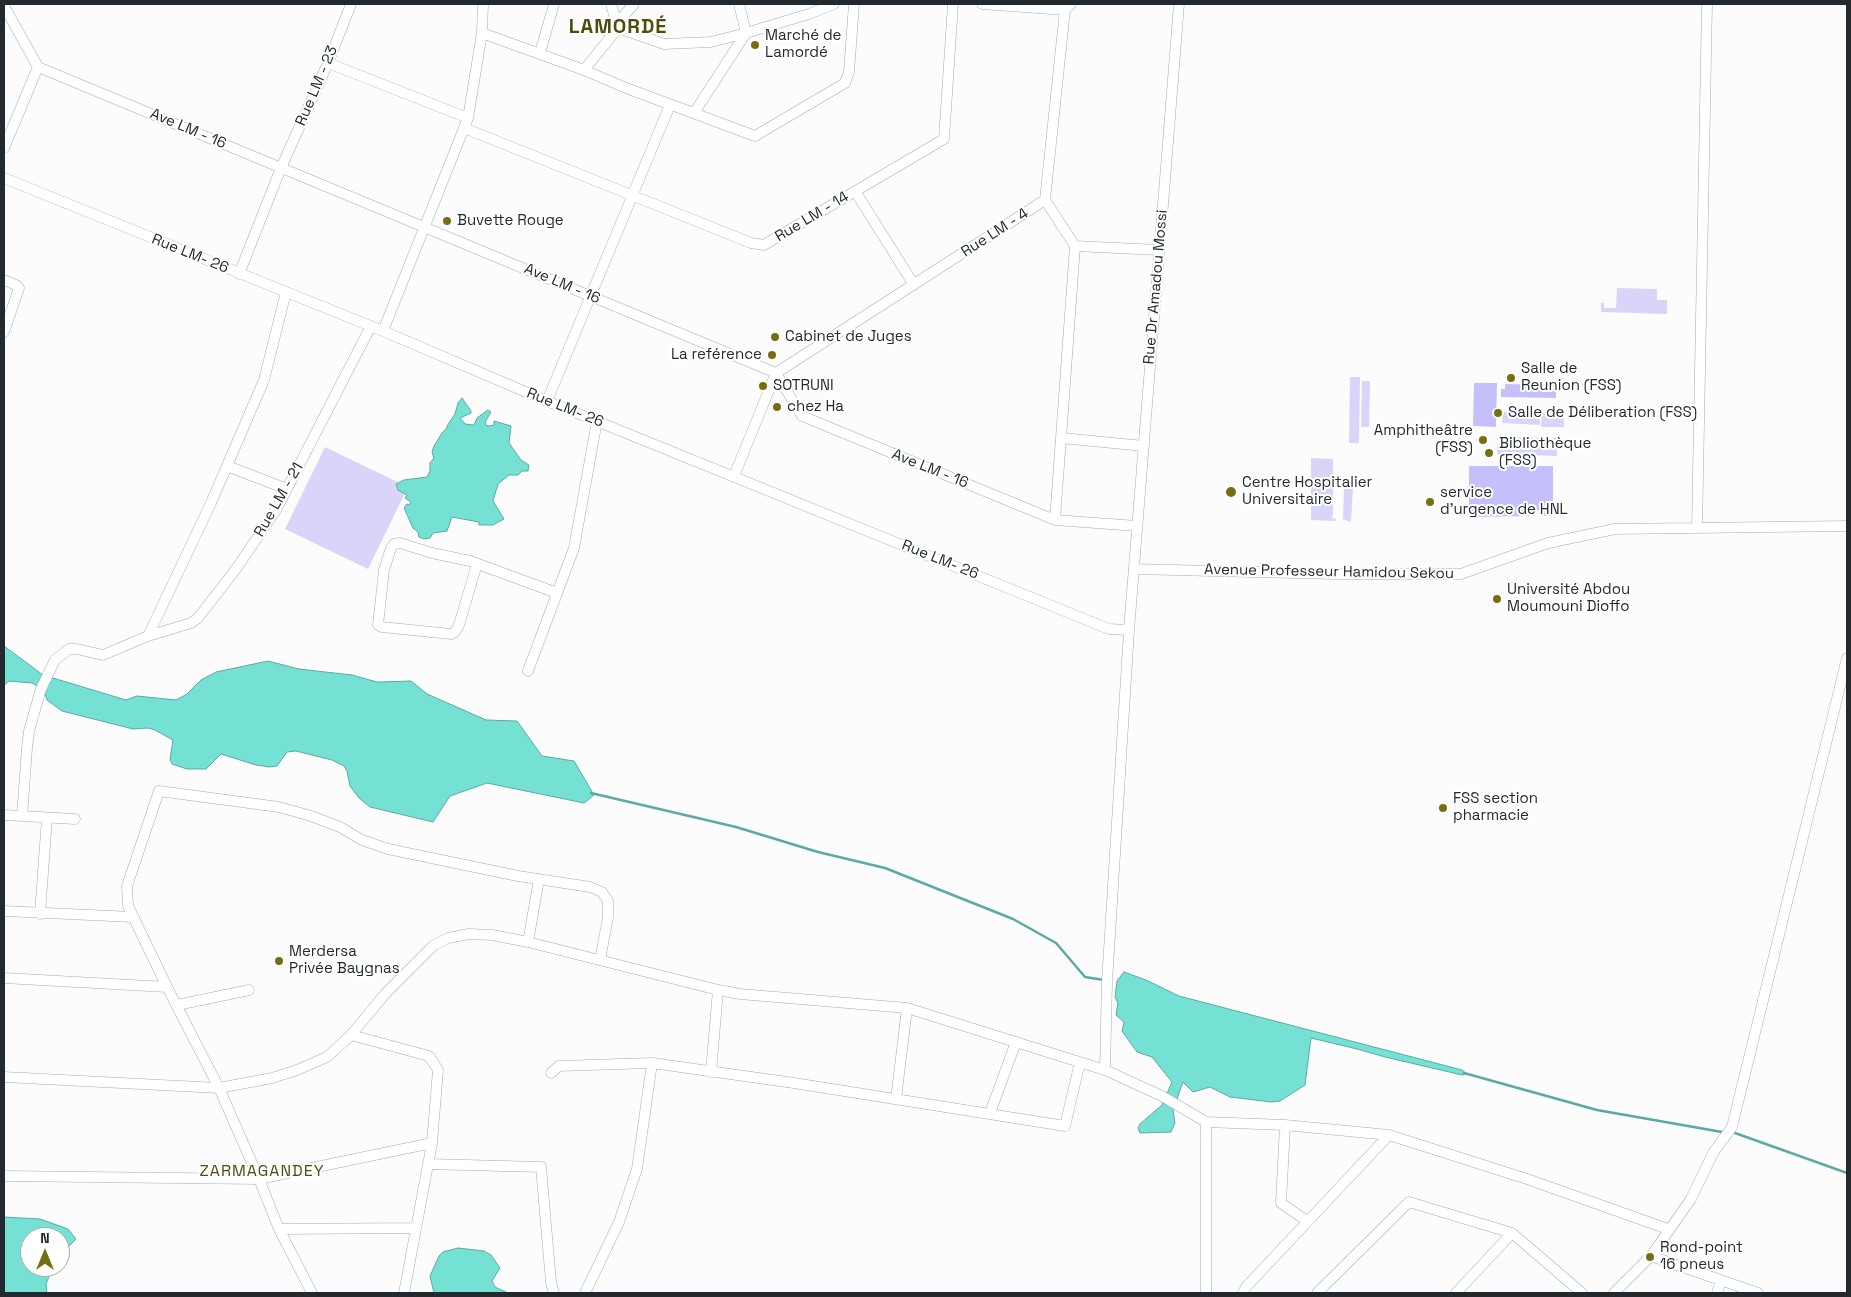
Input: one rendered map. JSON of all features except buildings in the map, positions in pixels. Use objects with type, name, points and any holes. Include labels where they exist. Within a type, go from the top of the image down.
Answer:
[{"type":"street","name":"Rue LM - 23","points":[[239,274],[351,4]]},
{"type":"street","points":[[383,331],[468,118],[482,32],[483,4]]},
{"type":"street","points":[[540,53],[554,4]]},
{"type":"street","points":[[611,4],[618,26]]},
{"type":"street","points":[[584,70],[634,4]]},
{"type":"street","points":[[694,113],[746,33],[738,4]]},
{"type":"street","points":[[618,26],[664,44],[711,42],[746,33],[834,4]]},
{"type":"street","points":[[482,32],[755,136],[845,83],[849,72],[854,4]]},
{"type":"street","name":"Rue LM - 14","points":[[464,128],[751,243],[764,244],[944,139],[953,4]]},
{"type":"street","points":[[982,4],[1068,7]]},
{"type":"street","name":"Rue Dr Amadou Mossi","points":[[1105,1070],[1108,977],[1129,630],[1179,4]]},
{"type":"street","points":[[1697,528],[1707,4]]},
{"type":"street","points":[[4,6],[38,67],[4,148]]},
{"type":"street","name":"Rue LM - 4","points":[[776,373],[1045,200],[1068,7]]},
{"type":"street","points":[[328,62],[468,118]]},
{"type":"street","name":"Ave LM - 16","points":[[38,67],[776,373],[802,416],[1055,520],[1137,526]]},
{"type":"street","points":[[547,402],[670,105]]},
{"type":"street","name":"Rue LM- 26","points":[[4,178],[371,326],[547,402],[597,420],[1110,629],[1129,630]]},
{"type":"street","points":[[855,191],[914,285]]},
{"type":"street","points":[[1045,200],[1075,246],[1055,520]]},
{"type":"street","points":[[1075,246],[1159,250]]},
{"type":"street","points":[[4,280],[19,288],[4,332]]},
{"type":"street","points":[[148,636],[211,503],[264,380],[286,292]]},
{"type":"street","name":"Rue LM - 21","points":[[22,816],[29,731],[41,688],[55,660],[69,649],[103,655],[148,636],[191,623],[198,618],[221,589],[276,510],[371,326]]},
{"type":"street","points":[[734,476],[776,373]]},
{"type":"street","points":[[528,671],[578,536],[597,420]]},
{"type":"street","points":[[1061,438],[1144,446]]},
{"type":"street","points":[[227,466],[287,489]]},
{"type":"street","name":"Avenue Professeur Hamidou Sekou","points":[[1134,569],[1336,574],[1461,574],[1526,550],[1571,537],[1615,529],[1847,526]]},
{"type":"street","points":[[477,564],[459,625],[455,632],[451,634],[382,628],[378,625],[384,570],[394,544],[404,543],[432,553],[477,564],[557,593]]},
{"type":"street","points":[[1614,1293],[1651,1256],[1668,1229],[1691,1199],[1716,1148],[1732,1126],[1847,658]]},
{"type":"street","points":[[312,1293],[279,1228],[219,1088],[128,906],[127,886],[159,791],[279,807],[340,827],[362,840],[388,849],[539,879],[590,887],[602,892],[608,902],[608,918],[600,960]]},
{"type":"street","points":[[4,815],[76,819]]},
{"type":"street","points":[[40,914],[47,818]]},
{"type":"street","points":[[528,942],[539,879]]},
{"type":"street","points":[[4,911],[133,917]]},
{"type":"street","points":[[4,1077],[219,1088],[272,1078],[297,1070],[326,1057],[351,1035],[385,994],[433,946],[448,938],[469,934],[492,935],[528,942],[740,994],[907,1008],[1105,1070],[1162,1096],[1206,1122],[1285,1125],[1389,1135],[1527,1179],[1668,1229]]},
{"type":"street","points":[[4,978],[167,987]]},
{"type":"street","points":[[177,1005],[249,990]]},
{"type":"street","points":[[711,1072],[718,990]]},
{"type":"street","points":[[896,1099],[907,1008]]},
{"type":"street","points":[[351,1035],[429,1056],[438,1070],[439,1077],[432,1143],[404,1293]]},
{"type":"street","points":[[990,1113],[1016,1042]]},
{"type":"street","points":[[551,1073],[559,1066],[652,1064],[990,1113],[1064,1126],[1080,1062]]},
{"type":"street","points":[[585,1293],[619,1222],[637,1169],[652,1064]]},
{"type":"street","points":[[1206,1122],[1206,1293]]},
{"type":"street","points":[[1285,1125],[1281,1203],[1307,1221]]},
{"type":"street","points":[[1243,1293],[1246,1287],[1389,1135]]},
{"type":"street","points":[[4,1176],[259,1179],[432,1143]]},
{"type":"street","points":[[428,1164],[541,1167],[548,1254],[554,1293]]},
{"type":"street","points":[[1317,1293],[1408,1202],[1512,1233],[1582,1293]]},
{"type":"street","points":[[279,1228],[416,1228]]},
{"type":"street","points":[[1456,1293],[1512,1233]]},
{"type":"street","points":[[1651,1256],[1758,1293]]},
{"type":"street","points":[[1717,1293],[1721,1280]]},
{"type":"shaded area","points":[[1617,288],[1657,289],[1657,300],[1667,300],[1667,314],[1601,312],[1601,303],[1604,303],[1604,308],[1616,308]]},
{"type":"shaded area","points":[[1350,377],[1360,377],[1359,443],[1349,443]]},
{"type":"shaded area","points":[[1362,381],[1370,381],[1369,427],[1361,427]]},
{"type":"shaded area","points":[[1474,383],[1497,383],[1496,427],[1473,426]]},
{"type":"shaded area","points":[[1505,384],[1556,385],[1556,398],[1501,397],[1501,389],[1505,389]]},
{"type":"shaded area","points":[[1503,412],[1540,413],[1540,425],[1502,423]]},
{"type":"shaded area","points":[[1542,413],[1564,413],[1564,427],[1541,427]]},
{"type":"shaded area","points":[[1505,437],[1557,438],[1557,456],[1497,454],[1497,446],[1504,446]]},
{"type":"shaded area","points":[[325,447],[408,487],[368,569],[285,529]]},
{"type":"shaded area","points":[[1311,458],[1333,459],[1332,518],[1336,519],[1336,521],[1311,520]]},
{"type":"shaded area","points":[[1469,466],[1553,466],[1553,516],[1540,516],[1540,510],[1533,511],[1533,516],[1469,517]]},
{"type":"shaded area","points":[[1344,488],[1353,488],[1351,522],[1343,519]]},
{"type":"water","points":[[462,398],[471,411],[471,413],[460,418],[465,424],[474,425],[477,418],[488,410],[491,412],[485,422],[486,425],[494,425],[494,421],[511,426],[509,443],[521,460],[529,465],[528,471],[522,471],[518,475],[509,475],[498,484],[493,501],[504,519],[493,525],[479,525],[479,522],[452,517],[447,531],[433,533],[430,538],[424,539],[419,537],[418,532],[413,528],[404,508],[411,502],[405,498],[407,495],[398,490],[396,484],[404,480],[427,477],[430,471],[430,463],[434,458],[432,452],[434,446],[447,428]]},
{"type":"water","points":[[4,646],[43,675],[126,700],[137,696],[176,700],[187,694],[201,680],[216,672],[268,661],[299,669],[352,675],[377,682],[411,681],[427,694],[486,720],[517,721],[542,756],[574,761],[594,795],[584,803],[487,783],[450,796],[433,822],[370,807],[359,798],[350,786],[344,766],[332,760],[296,751],[287,752],[277,766],[256,765],[221,754],[206,769],[187,769],[172,764],[170,759],[173,740],[155,730],[148,728],[133,729],[62,711],[47,700],[44,690],[32,683],[9,681],[4,685]]},
{"type":"water","points":[[1124,972],[1179,996],[1462,1070],[1467,1074],[1462,1075],[1311,1038],[1305,1085],[1280,1101],[1271,1102],[1230,1097],[1210,1087],[1193,1092],[1183,1082],[1173,1110],[1175,1123],[1171,1132],[1140,1133],[1138,1128],[1140,1124],[1162,1105],[1172,1082],[1152,1057],[1137,1052],[1122,1031],[1124,1022],[1116,1015],[1118,1003],[1115,997],[1117,981]]},
{"type":"water","points":[[4,1217],[40,1219],[62,1227],[20,1227],[20,1277],[49,1277],[46,1284],[47,1293],[4,1293]]},
{"type":"water","points":[[70,1232],[76,1239],[70,1245]]},
{"type":"water","points":[[458,1248],[484,1251],[491,1255],[500,1268],[492,1281],[495,1287],[508,1293],[434,1293],[430,1276],[439,1256],[443,1252]]},
{"type":"waterway","points":[[591,793],[736,827],[818,852],[885,868],[1013,919],[1056,943],[1085,977],[1104,980]]},
{"type":"waterway","points":[[1464,1073],[1597,1110],[1722,1132]]},
{"type":"waterway","points":[[1735,1133],[1847,1173]]},
{"type":"place","name":"Marché de Lamordé","points":[[755,45]]},
{"type":"place","name":"Buvette Rouge","points":[[447,221]]},
{"type":"place","name":"Cabinet de Juges","points":[[775,337]]},
{"type":"place","name":"La reférence","points":[[772,355]]},
{"type":"place","name":"Salle de Reunion (FSS)","points":[[1511,378]]},
{"type":"place","name":"SOTRUNI","points":[[763,386]]},
{"type":"place","name":"chez Ha","points":[[777,407]]},
{"type":"place","name":"Salle de Déliberation (FSS)","points":[[1498,413]]},
{"type":"place","name":"Amphitheâtre (FSS)","points":[[1483,440]]},
{"type":"place","name":"Bibliothèque (FSS)","points":[[1489,453]]},
{"type":"place","name":"Centre Hospitalier Universitaire","points":[[1231,492]]},
{"type":"place","name":"service d'urgence de HNL","points":[[1430,502]]},
{"type":"place","name":"Université Abdou Moumouni Dioffo","points":[[1497,599]]},
{"type":"place","name":"FSS section pharmacie","points":[[1443,808]]},
{"type":"place","name":"Merdersa Privée Baygnas","points":[[279,961]]},
{"type":"place","name":"Rond-point 16 pneus","points":[[1650,1257]]},
{"type":"district","name":"LAMORDÉ","points":[[618,28]]},
{"type":"district","name":"ZARMAGANDEY","points":[[262,1172]]}]
